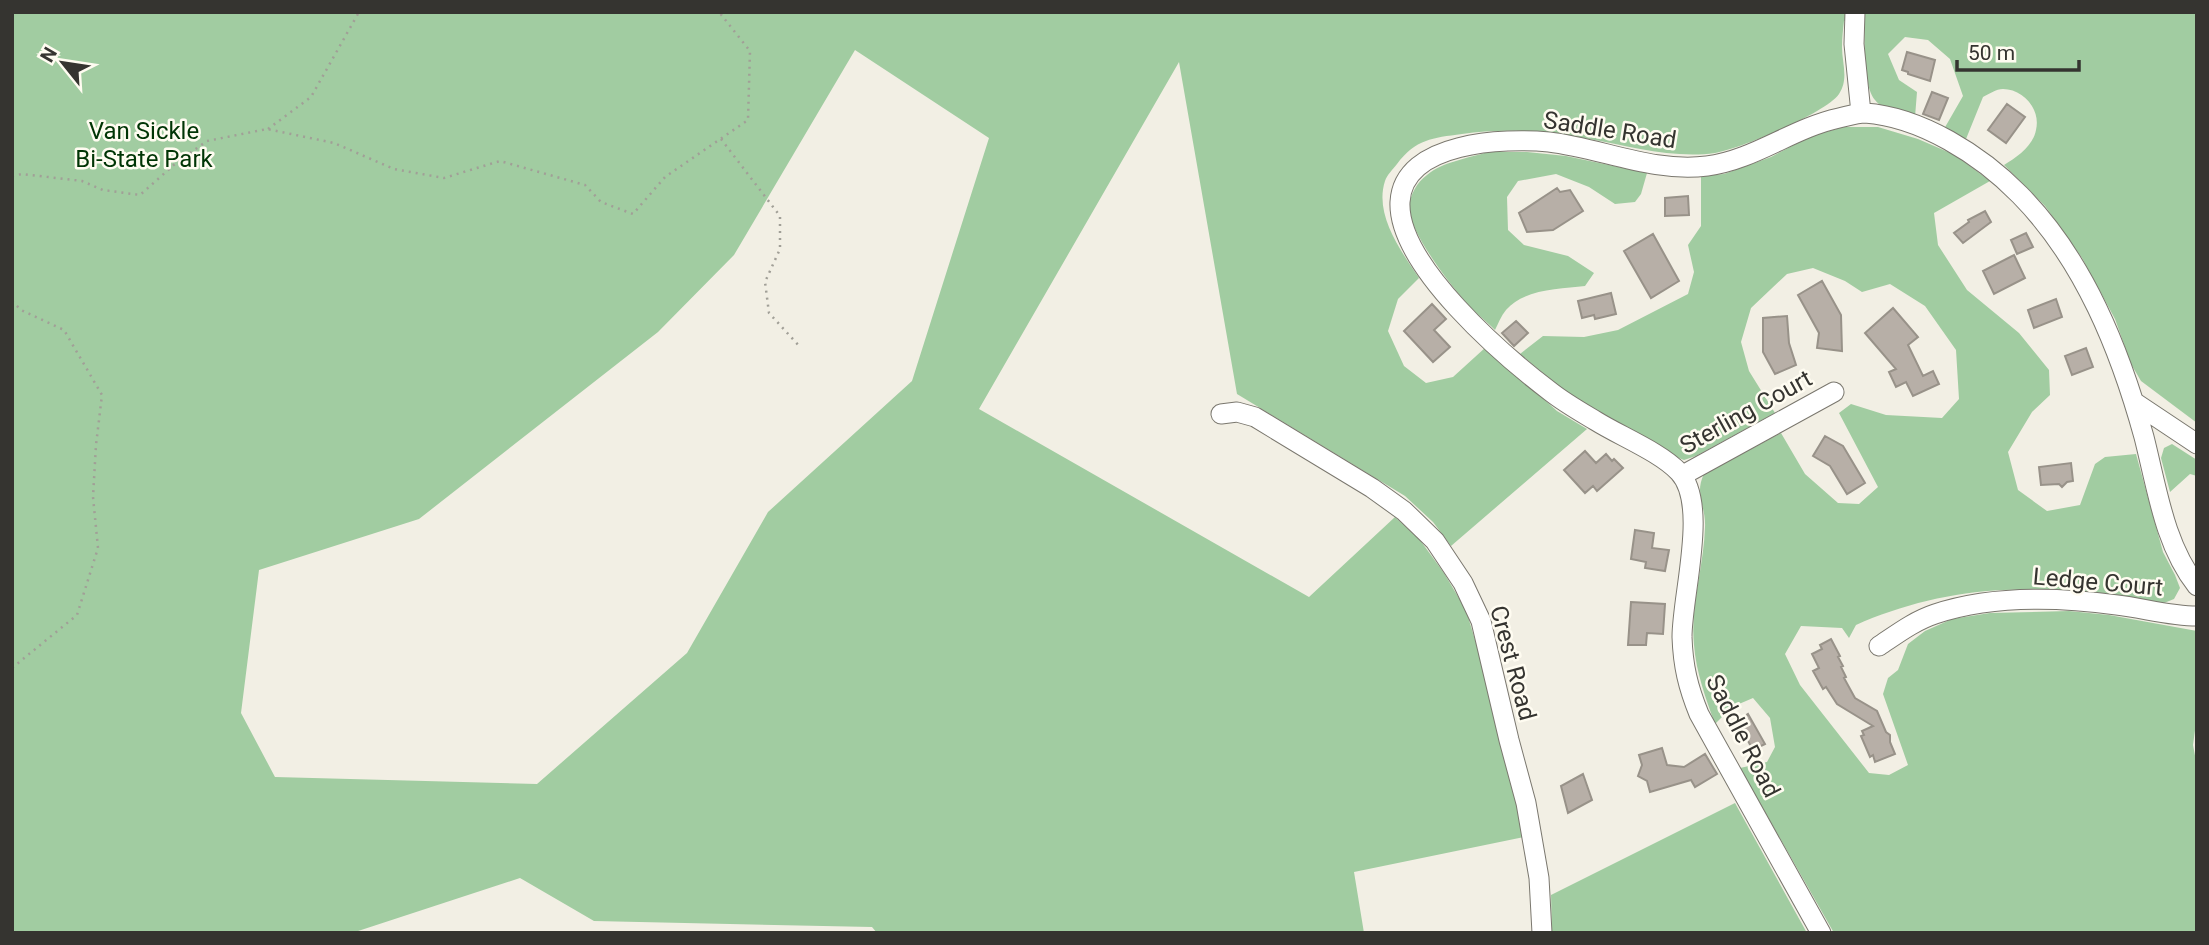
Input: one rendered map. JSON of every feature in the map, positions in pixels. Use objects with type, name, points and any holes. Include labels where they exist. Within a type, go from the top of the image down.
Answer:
[{"type":"street","points":[[1854,12],[1854,44],[1861,113]]},
{"type":"street","name":"Saddle Road","points":[[1821,933],[1699,714],[1686,683],[1682,637],[1695,520],[1683,475],[1665,461],[1555,395],[1515,363],[1469,320],[1440,288],[1416,253],[1404,227],[1400,202],[1406,179],[1423,162],[1444,152],[1481,143],[1550,142],[1628,160],[1700,167],[1730,162],[1761,150],[1801,129],[1861,113],[1919,127],[1956,144],[1989,166],[2022,196],[2058,242],[2088,288],[2111,339],[2134,402],[2174,550],[2197,586]]},
{"type":"street","name":"Sterling Court","points":[[1683,475],[1833,391]]},
{"type":"street","points":[[2134,402],[2197,444]]},
{"type":"street","name":"Crest Road","points":[[1220,414],[1237,412],[1255,417],[1372,488],[1404,511],[1435,541],[1463,583],[1481,621],[1526,803],[1539,878],[1542,933]]},
{"type":"street","name":"Ledge Court","points":[[1879,646],[1909,625],[1934,614],[1972,605],[2020,600],[2089,602],[2197,616]]},
{"type":"path","points":[[268,129],[312,97],[359,12]]},
{"type":"path","points":[[12,176],[22,174],[82,181],[103,190],[140,195],[176,163],[208,141],[268,129],[334,143],[394,169],[444,178],[500,162],[585,185],[601,202],[633,214],[665,177],[748,120],[750,51],[719,12]]},
{"type":"path","points":[[721,139],[779,216],[780,249],[765,282],[769,313],[801,348]]},
{"type":"path","points":[[12,301],[21,310],[64,330],[102,395],[93,497],[98,548],[80,604],[76,615],[12,668]]},
{"type":"green space","name":"Van Sickle Bi-State Park","points":[[12,12],[2197,12],[2197,423],[2141,381],[2131,364],[2115,319],[2082,258],[2045,206],[2004,165],[2024,150],[2034,136],[2036,115],[2029,102],[2017,92],[1998,90],[1983,97],[1966,139],[1944,129],[1963,96],[1950,59],[1928,40],[1905,37],[1888,54],[1899,80],[1917,92],[1915,117],[1888,109],[1875,100],[1866,74],[1865,23],[1844,21],[1844,77],[1839,94],[1818,111],[1801,120],[1727,150],[1699,154],[1668,153],[1526,131],[1478,132],[1442,137],[1425,141],[1411,149],[1387,177],[1383,194],[1383,207],[1391,232],[1419,278],[1398,299],[1388,331],[1404,366],[1426,383],[1453,377],[1486,347],[1557,411],[1587,429],[1451,546],[1433,522],[1405,496],[1237,394],[1179,62],[979,409],[1309,597],[1395,517],[1420,540],[1466,610],[1485,673],[1524,837],[1354,872],[1364,933],[877,933],[872,927],[594,921],[520,878],[352,933],[12,933]],"holes":[[[855,50],[989,138],[912,381],[768,512],[687,653],[537,784],[275,777],[241,713],[259,570],[419,519],[658,332],[734,255]]]},
{"type":"green space","points":[[1844,127],[1878,127],[1918,139],[1955,155],[1990,181],[1934,213],[1938,245],[1967,290],[2019,333],[2049,370],[2050,395],[2032,412],[2008,452],[2018,490],[2047,511],[2080,505],[2095,464],[2105,457],[2136,454],[2163,552],[2180,588],[2174,599],[2164,603],[2043,590],[1966,594],[1891,611],[1856,625],[1849,638],[1842,628],[1801,626],[1785,654],[1800,685],[1869,773],[1889,775],[1908,765],[1883,694],[1888,678],[1898,670],[1908,644],[1925,631],[1952,619],[1990,613],[2069,611],[2109,615],[2197,631],[2197,716],[2193,745],[2197,766],[2197,933],[1834,933],[1740,768],[1767,762],[1775,747],[1770,718],[1753,698],[1732,707],[1715,724],[1699,675],[1693,630],[1704,542],[1705,520],[1700,488],[1704,474],[1781,433],[1805,474],[1838,503],[1859,504],[1878,487],[1839,413],[1851,404],[1886,415],[1942,418],[1959,399],[1956,350],[1925,306],[1890,284],[1862,292],[1845,281],[1813,268],[1787,274],[1751,308],[1741,342],[1749,371],[1775,413],[1684,460],[1671,455],[1567,393],[1520,354],[1543,336],[1584,337],[1618,330],[1688,294],[1694,272],[1688,245],[1701,226],[1701,176],[1724,174],[1771,157],[1811,136]]},
{"type":"green space","points":[[1488,152],[1566,156],[1647,173],[1641,194],[1635,202],[1615,204],[1589,187],[1556,174],[1518,181],[1507,197],[1508,230],[1524,245],[1568,256],[1594,273],[1585,286],[1542,291],[1513,303],[1501,317],[1495,330],[1457,292],[1440,269],[1415,229],[1409,207],[1417,185],[1433,171]]},
{"type":"green space","points":[[2172,444],[2197,460],[2197,476],[2190,474],[2170,492],[2161,458],[2164,448]]},
{"type":"green space","points":[[1735,803],[1807,933],[1552,933],[1551,895]]},
{"type":"building","points":[[1907,52],[1935,60],[1930,81],[1902,70]]},
{"type":"building","points":[[1932,92],[1948,98],[1939,120],[1923,114]]},
{"type":"building","points":[[2007,104],[2025,117],[2006,143],[1988,130]]},
{"type":"building","points":[[1557,188],[1560,192],[1570,190],[1583,211],[1553,230],[1527,232],[1519,213]]},
{"type":"building","points":[[1688,196],[1689,215],[1665,216],[1665,198]]},
{"type":"building","points":[[1985,211],[1991,222],[1963,243],[1954,233],[1969,222],[1968,220]]},
{"type":"building","points":[[2026,233],[2033,247],[2017,254],[2011,240]]},
{"type":"building","points":[[1653,234],[1679,281],[1651,298],[1624,251]]},
{"type":"building","points":[[2014,255],[2025,278],[1994,294],[1983,271]]},
{"type":"building","points":[[1822,281],[1841,315],[1842,351],[1817,348],[1819,333],[1798,295]]},
{"type":"building","points":[[1611,293],[1616,314],[1595,319],[1594,315],[1582,318],[1578,301]]},
{"type":"building","points":[[2056,299],[2062,317],[2034,328],[2028,310]]},
{"type":"building","points":[[1432,304],[1446,319],[1434,330],[1450,347],[1433,362],[1404,331]]},
{"type":"building","points":[[1893,308],[1918,337],[1908,345],[1923,376],[1933,371],[1939,384],[1913,396],[1906,382],[1896,387],[1889,372],[1896,369],[1865,333]]},
{"type":"building","points":[[1787,316],[1789,343],[1796,365],[1775,374],[1763,352],[1763,318]]},
{"type":"building","points":[[1516,321],[1528,333],[1514,346],[1502,333]]},
{"type":"building","points":[[2086,348],[2093,367],[2072,375],[2065,356]]},
{"type":"building","points":[[1825,436],[1843,446],[1865,483],[1847,494],[1830,466],[1813,456]]},
{"type":"building","points":[[1585,451],[1596,463],[1606,454],[1623,468],[1597,491],[1593,486],[1585,493],[1564,470]]},
{"type":"building","points":[[2071,463],[2073,481],[2062,487],[2059,484],[2041,485],[2039,467]]},
{"type":"building","points":[[1635,530],[1654,533],[1652,548],[1669,550],[1665,571],[1645,568],[1646,562],[1631,559]]},
{"type":"building","points":[[1631,602],[1665,604],[1663,634],[1647,633],[1646,645],[1628,645]]},
{"type":"building","points":[[1831,639],[1840,656],[1838,657],[1846,677],[1844,678],[1855,698],[1877,711],[1890,735],[1895,754],[1875,762],[1861,736],[1864,735],[1862,731],[1873,726],[1837,704],[1826,687],[1823,689],[1813,671],[1819,668],[1812,654],[1822,649],[1820,645]]},
{"type":"building","points":[[1748,714],[1765,744],[1753,750],[1737,721]]},
{"type":"building","points":[[1662,748],[1667,765],[1684,767],[1705,754],[1717,774],[1695,787],[1691,780],[1650,792],[1647,781],[1638,776],[1642,765],[1639,755]]},
{"type":"building","points":[[1583,774],[1592,800],[1568,813],[1561,786]]}]
